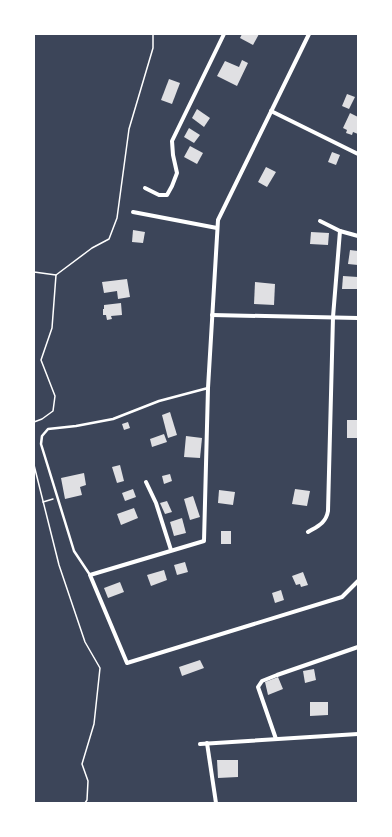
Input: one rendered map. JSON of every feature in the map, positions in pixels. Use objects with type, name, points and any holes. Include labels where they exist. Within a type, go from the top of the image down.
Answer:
[{"type":"street","points":[[145,188],[159,195],[167,195],[172,186],[177,173],[172,141],[224,34]]},
{"type":"street","points":[[310,34],[218,220],[208,388],[204,541],[90,575],[127,663],[342,596],[358,581]]},
{"type":"street","points":[[271,111],[358,154]]},
{"type":"street","points":[[133,212],[218,228]]},
{"type":"street","points":[[320,221],[340,231],[358,236]]},
{"type":"street","points":[[308,532],[323,523],[327,517],[328,511],[333,317],[340,231]]},
{"type":"street","points":[[212,315],[358,318]]},
{"type":"street","points":[[146,482],[156,503],[171,550]]},
{"type":"street","points":[[276,739],[258,687],[262,681],[358,646]]},
{"type":"street","points":[[200,744],[358,734]]},
{"type":"street","points":[[207,743],[216,803]]},
{"type":"lane","points":[[90,575],[74,551],[41,444],[42,436],[48,429],[76,426],[113,419],[159,401],[208,388]]},
{"type":"path","points":[[34,272],[56,275],[92,248],[109,239],[117,218],[129,129],[154,48],[153,34]]},
{"type":"path","points":[[34,422],[42,419],[53,411],[55,396],[41,360],[52,328],[56,275]]},
{"type":"path","points":[[34,465],[59,565],[86,642],[100,668],[94,724],[82,764],[88,781],[87,800],[85,803]]},
{"type":"path","points":[[44,502],[57,498]]},
{"type":"shaded area","points":[[34,34],[358,34],[358,803],[34,803]]},
{"type":"building","points":[[242,34],[259,34],[253,45],[240,38]]},
{"type":"building","points":[[242,60],[248,63],[237,86],[217,76],[225,61],[239,67]]},
{"type":"building","points":[[169,79],[180,83],[172,104],[161,100]]},
{"type":"building","points":[[347,94],[355,97],[349,109],[342,106]]},
{"type":"building","points":[[197,109],[210,118],[204,127],[192,118]]},
{"type":"building","points":[[350,113],[358,117],[358,134],[353,132],[352,135],[346,133],[347,130],[343,128]]},
{"type":"building","points":[[189,128],[200,135],[194,143],[184,137]]},
{"type":"building","points":[[190,146],[203,153],[197,164],[184,157]]},
{"type":"building","points":[[332,152],[340,155],[336,165],[328,162]]},
{"type":"building","points":[[266,167],[276,172],[267,187],[258,182]]},
{"type":"building","points":[[133,230],[145,232],[143,243],[132,242]]},
{"type":"building","points":[[311,232],[329,233],[328,245],[310,244]]},
{"type":"building","points":[[350,250],[358,251],[358,265],[348,264]]},
{"type":"building","points":[[343,276],[358,277],[358,289],[342,289]]},
{"type":"building","points":[[127,279],[130,297],[118,299],[117,291],[104,293],[102,282]]},
{"type":"building","points":[[255,282],[275,284],[274,305],[254,304]]},
{"type":"building","points":[[121,303],[122,315],[111,316],[112,319],[107,320],[106,315],[103,315],[104,305]]},
{"type":"building","points":[[170,412],[177,435],[168,438],[162,415]]},
{"type":"building","points":[[347,420],[358,420],[358,438],[347,438]]},
{"type":"building","points":[[128,422],[130,428],[124,430],[122,424]]},
{"type":"building","points":[[164,434],[167,442],[152,447],[150,439]]},
{"type":"building","points":[[186,436],[202,438],[200,458],[184,457]]},
{"type":"building","points":[[120,465],[124,481],[117,483],[112,467]]},
{"type":"building","points":[[84,473],[86,485],[80,487],[82,495],[65,499],[61,478]]},
{"type":"building","points":[[170,474],[172,481],[164,484],[162,476]]},
{"type":"building","points":[[133,489],[136,497],[125,501],[122,493]]},
{"type":"building","points":[[295,489],[310,491],[307,506],[292,504]]},
{"type":"building","points":[[219,490],[235,492],[233,505],[218,503]]},
{"type":"building","points":[[193,496],[200,517],[190,520],[184,499]]},
{"type":"building","points":[[167,501],[172,512],[165,514],[160,503]]},
{"type":"building","points":[[134,508],[138,518],[121,525],[117,514]]},
{"type":"building","points":[[182,518],[186,533],[174,536],[170,522]]},
{"type":"building","points":[[221,531],[231,531],[231,544],[221,544]]},
{"type":"building","points":[[185,562],[188,572],[177,575],[174,565]]},
{"type":"building","points":[[164,570],[167,580],[151,586],[147,575]]},
{"type":"building","points":[[303,572],[308,585],[301,587],[300,584],[296,585],[292,576]]},
{"type":"building","points":[[120,582],[124,592],[108,598],[104,588]]},
{"type":"building","points":[[281,590],[284,600],[275,603],[272,593]]},
{"type":"building","points":[[200,660],[204,668],[182,676],[179,667]]},
{"type":"building","points":[[314,669],[316,680],[305,683],[303,671]]},
{"type":"building","points":[[278,677],[283,689],[268,695],[265,682]]},
{"type":"building","points":[[310,702],[328,702],[328,715],[310,716]]},
{"type":"building","points":[[217,760],[238,760],[238,777],[218,778]]}]
